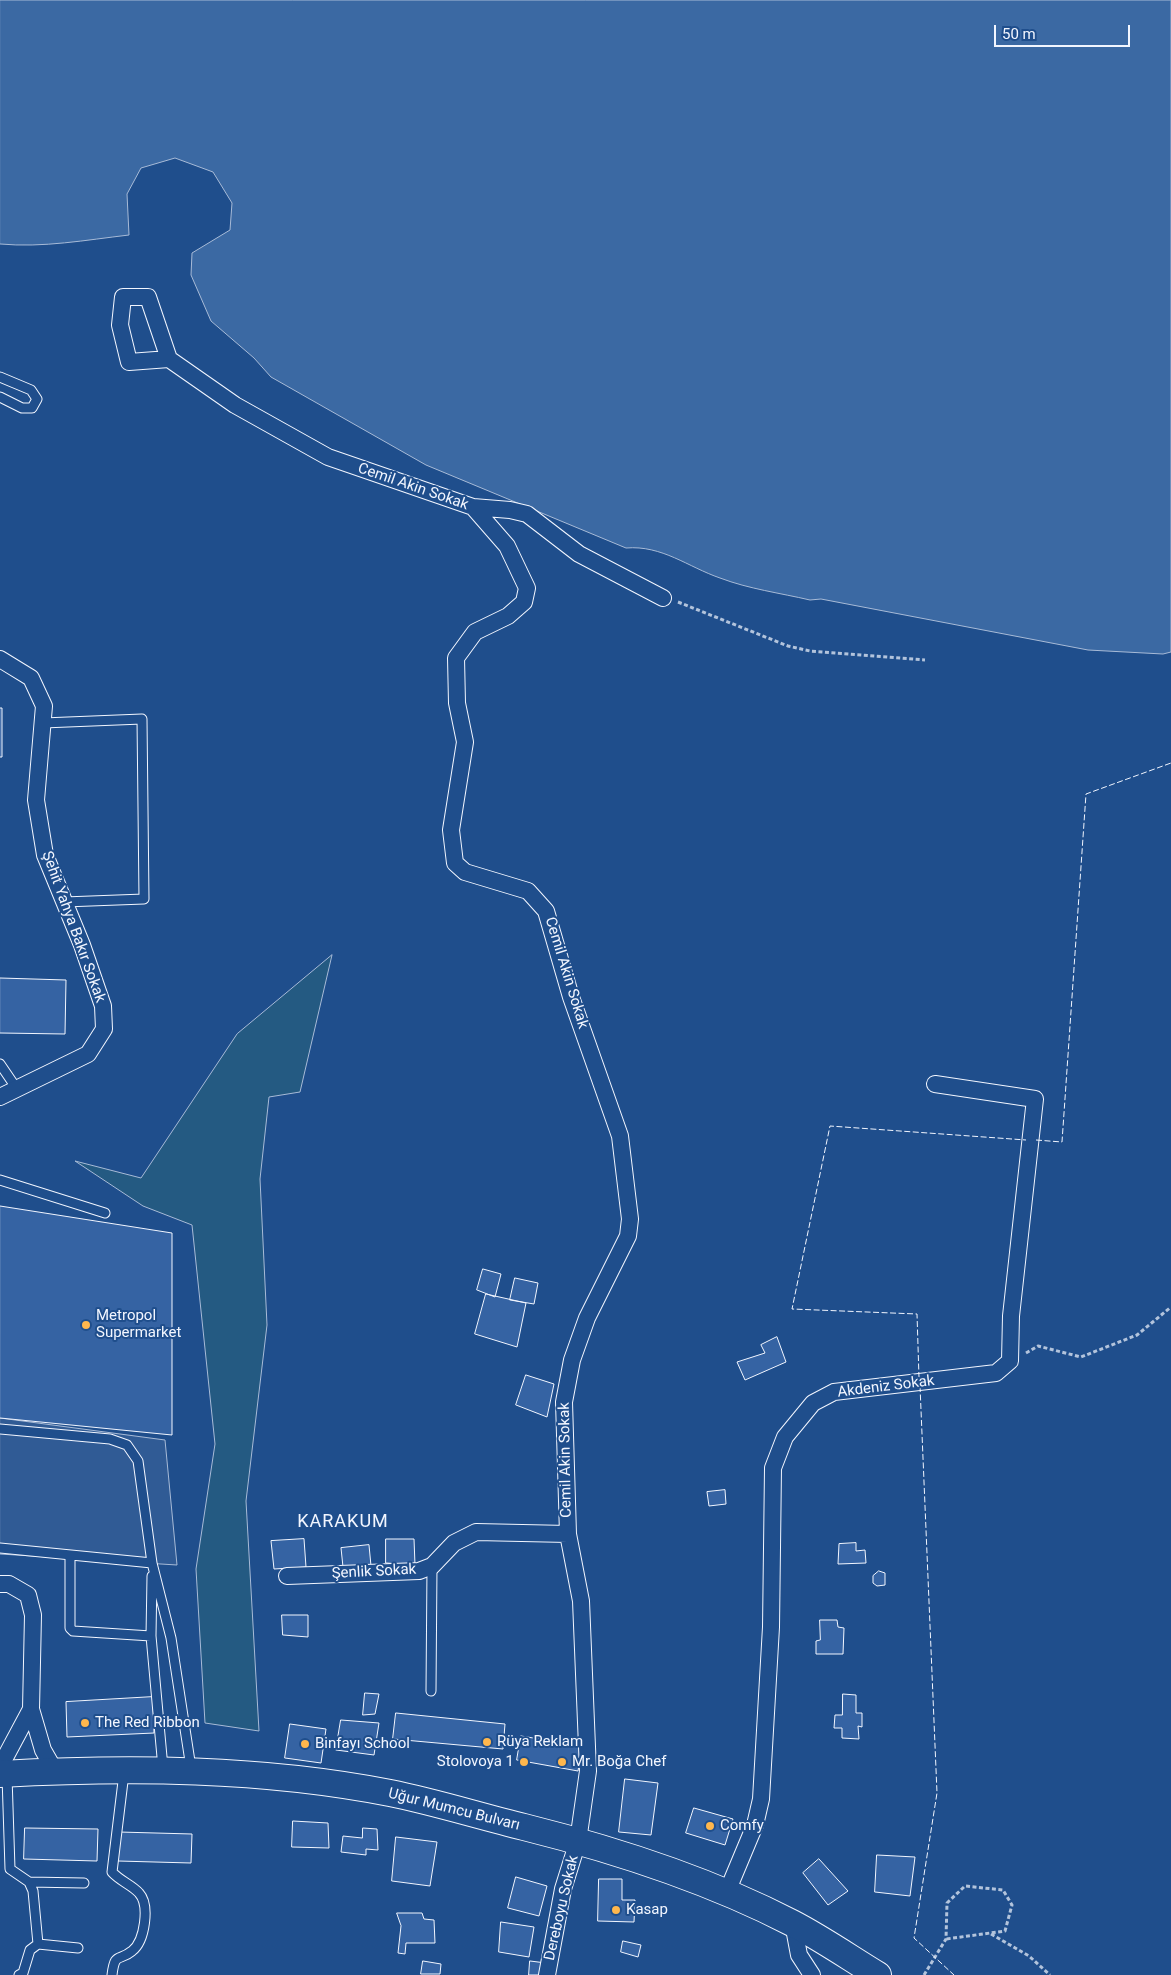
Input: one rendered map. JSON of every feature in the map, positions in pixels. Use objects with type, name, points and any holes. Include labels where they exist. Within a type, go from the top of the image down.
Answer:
[{"type":"main road","name":"Uğur Mumcu Bulvarı","points":[[2,1771],[192,1771],[275,1776],[390,1793],[578,1841],[650,1863],[728,1892],[793,1923],[878,1975]]},
{"type":"street","name":"Cemil Akin Sokak","points":[[169,359],[234,405],[328,457],[473,507],[506,546],[527,588],[524,602],[508,616],[475,632],[456,658],[457,703],[465,742],[451,830],[455,863],[465,872],[528,891],[546,911],[571,996],[620,1136],[630,1219],[628,1236],[587,1318],[572,1360],[564,1402],[568,1534],[581,1601],[586,1696],[588,1771],[578,1841]]},
{"type":"street","points":[[473,507],[510,510],[527,514],[579,554],[662,598]]},
{"type":"street","name":"Şehit Yahya Bakır Sokak","points":[[0,659],[31,678],[44,706],[36,800],[45,855],[103,1006],[104,1029],[88,1054],[0,1098]]},
{"type":"street","points":[[935,1084],[1035,1100],[1011,1316],[1010,1361]]},
{"type":"street","name":"Akdeniz Sokak","points":[[728,1892],[755,1825],[760,1799],[772,1627],[774,1468],[785,1437],[813,1403],[834,1392],[996,1373],[1010,1361]]},
{"type":"street","name":"Şenlik Sokak","points":[[287,1576],[419,1571],[432,1566],[454,1543],[476,1532],[568,1534]]},
{"type":"street","points":[[0,1584],[9,1584],[28,1595],[32,1615],[31,1709],[44,1750],[55,1771]]},
{"type":"street","points":[[2,1771],[31,1709]]},
{"type":"street","name":"Dereboyu Sokak","points":[[547,1975],[564,1889],[578,1841]]},
{"type":"street","points":[[793,1923],[799,1955],[812,1975]]},
{"type":"lane","points":[[0,377],[30,390],[37,399],[32,408],[22,408],[0,397]]},
{"type":"lane","points":[[43,723],[142,719],[144,899],[64,902]]},
{"type":"lane","points":[[0,1064],[17,1089]]},
{"type":"lane","points":[[0,1180],[105,1213]]},
{"type":"lane","points":[[0,1429],[110,1439],[127,1445],[138,1461],[152,1563],[171,1638],[192,1771]]},
{"type":"lane","points":[[0,1548],[152,1563]]},
{"type":"lane","points":[[70,1555],[70,1628],[73,1631],[152,1636]]},
{"type":"lane","points":[[152,1563],[152,1636],[163,1770]]},
{"type":"lane","points":[[431,1691],[432,1566]]},
{"type":"lane","points":[[112,1975],[113,1962],[120,1956],[132,1951],[143,1936],[145,1901],[138,1892],[118,1880],[112,1872],[124,1770]]},
{"type":"lane","points":[[2,1771],[10,1868],[29,1882],[33,1891],[38,1944]]},
{"type":"lane","points":[[29,1882],[84,1882]]},
{"type":"lane","points":[[19,1975],[23,1973],[30,1950],[38,1944],[78,1948]]},
{"type":"path","points":[[662,598],[682,603],[788,646],[810,651],[925,660]]},
{"type":"path","points":[[1010,1361],[1038,1346],[1081,1357],[1137,1335],[1171,1307]]},
{"type":"path","points":[[924,1975],[946,1939],[947,1903],[965,1886],[1003,1890],[1012,1905],[1005,1931],[946,1939]]},
{"type":"path","points":[[990,1934],[1029,1956],[1050,1975]]},
{"type":"shaded area","points":[[0,0],[1171,0],[1171,652],[1163,654],[1088,650],[821,599],[810,600],[753,588],[720,578],[663,553],[639,548],[626,548],[426,465],[271,377],[254,358],[211,321],[191,275],[192,253],[230,230],[232,203],[213,172],[175,158],[141,168],[127,194],[129,235],[48,244],[0,244]]},
{"type":"shaded area","points":[[332,955],[300,1092],[269,1097],[260,1179],[267,1325],[246,1501],[259,1731],[205,1723],[196,1569],[215,1444],[192,1225],[143,1206],[75,1161],[141,1178],[237,1034]]},
{"type":"shaded area","points":[[0,1418],[165,1440],[177,1565],[0,1554]]},
{"type":"building","points":[[0,708],[2,708],[2,757],[0,757]]},
{"type":"building","points":[[0,978],[66,980],[65,1034],[0,1033]]},
{"type":"building","name":"Metropol Supermarket","points":[[0,1206],[172,1233],[172,1435],[0,1418]]},
{"type":"building","points":[[483,1269],[501,1274],[495,1297],[477,1290]]},
{"type":"building","points":[[515,1278],[538,1283],[534,1304],[510,1300]]},
{"type":"building","points":[[486,1294],[526,1303],[517,1347],[475,1334]]},
{"type":"building","points":[[777,1337],[786,1362],[745,1380],[737,1362],[765,1353],[761,1345]]},
{"type":"building","points":[[526,1375],[554,1384],[547,1417],[516,1405]]},
{"type":"building","points":[[725,1490],[726,1504],[709,1506],[707,1492]]},
{"type":"building","points":[[304,1539],[306,1567],[274,1569],[271,1541]]},
{"type":"building","points":[[386,1539],[414,1539],[415,1565],[386,1563]]},
{"type":"building","points":[[856,1543],[856,1551],[865,1550],[866,1563],[838,1564],[839,1544]]},
{"type":"building","points":[[369,1545],[371,1566],[343,1567],[341,1548]]},
{"type":"building","points":[[879,1571],[885,1573],[885,1585],[877,1586],[873,1583],[873,1576]]},
{"type":"building","points":[[282,1615],[308,1615],[308,1637],[283,1635]]},
{"type":"building","points":[[820,1620],[837,1620],[838,1627],[844,1628],[843,1654],[816,1654],[816,1641],[820,1640]]},
{"type":"building","points":[[365,1693],[379,1694],[375,1714],[363,1715]]},
{"type":"building","points":[[843,1694],[856,1695],[856,1713],[862,1713],[862,1727],[858,1726],[859,1739],[842,1738],[842,1728],[834,1728],[835,1715],[842,1715]]},
{"type":"building","points":[[153,1697],[154,1733],[67,1737],[66,1702]]},
{"type":"building","points":[[396,1713],[505,1724],[503,1749],[393,1739]]},
{"type":"building","points":[[341,1720],[379,1723],[374,1755],[336,1750]]},
{"type":"building","name":"Binfayı School","points":[[290,1724],[326,1729],[321,1763],[285,1758]]},
{"type":"building","points":[[521,1736],[582,1746],[578,1771],[517,1760]]},
{"type":"building","points":[[625,1779],[658,1783],[651,1835],[619,1832]]},
{"type":"building","name":"Comfy","points":[[694,1808],[733,1819],[725,1845],[686,1833]]},
{"type":"building","points":[[293,1821],[328,1823],[329,1848],[292,1847]]},
{"type":"building","points":[[25,1828],[98,1829],[97,1861],[24,1859]]},
{"type":"building","points":[[363,1828],[377,1829],[378,1850],[366,1849],[366,1855],[341,1852],[343,1836],[362,1838]]},
{"type":"building","points":[[119,1832],[192,1834],[191,1863],[118,1861]]},
{"type":"building","points":[[396,1837],[437,1842],[430,1886],[392,1881]]},
{"type":"building","points":[[877,1855],[915,1857],[910,1896],[875,1892]]},
{"type":"building","points":[[819,1859],[848,1891],[828,1905],[803,1873]]},
{"type":"building","points":[[516,1877],[547,1886],[539,1916],[508,1908]]},
{"type":"building","name":"Kasap","points":[[599,1879],[622,1879],[622,1900],[635,1900],[634,1922],[598,1921]]},
{"type":"building","points":[[397,1913],[422,1913],[424,1919],[434,1920],[435,1943],[406,1943],[405,1954],[398,1953],[401,1926]]},
{"type":"building","points":[[501,1922],[534,1927],[529,1957],[499,1952]]},
{"type":"building","points":[[623,1941],[641,1945],[638,1957],[621,1952]]},
{"type":"building","points":[[423,1961],[441,1964],[440,1974],[421,1974]]},
{"type":"building","points":[[530,1961],[546,1963],[544,1975],[529,1975]]},
{"type":"fence","points":[[1036,1140],[1062,1142],[1086,794],[1171,763]]},
{"type":"fence","points":[[919,1378],[917,1314],[792,1309],[830,1126],[1026,1140]]},
{"type":"fence","points":[[920,1386],[937,1793],[914,1938],[954,1975]]},
{"type":"place","name":"Metropol Supermarket","points":[[86,1325]]},
{"type":"place","name":"The Red Ribbon","points":[[85,1723]]},
{"type":"place","name":"Rüya Reklam","points":[[487,1742]]},
{"type":"place","name":"Binfayı School","points":[[305,1744]]},
{"type":"place","name":"Stolovoya 1","points":[[524,1762]]},
{"type":"place","name":"Mr. Boğa Chef","points":[[562,1762]]},
{"type":"place","name":"Comfy","points":[[710,1826]]},
{"type":"place","name":"Kasap","points":[[616,1910]]},
{"type":"district","name":"KARAKUM","points":[[343,1522]]}]
